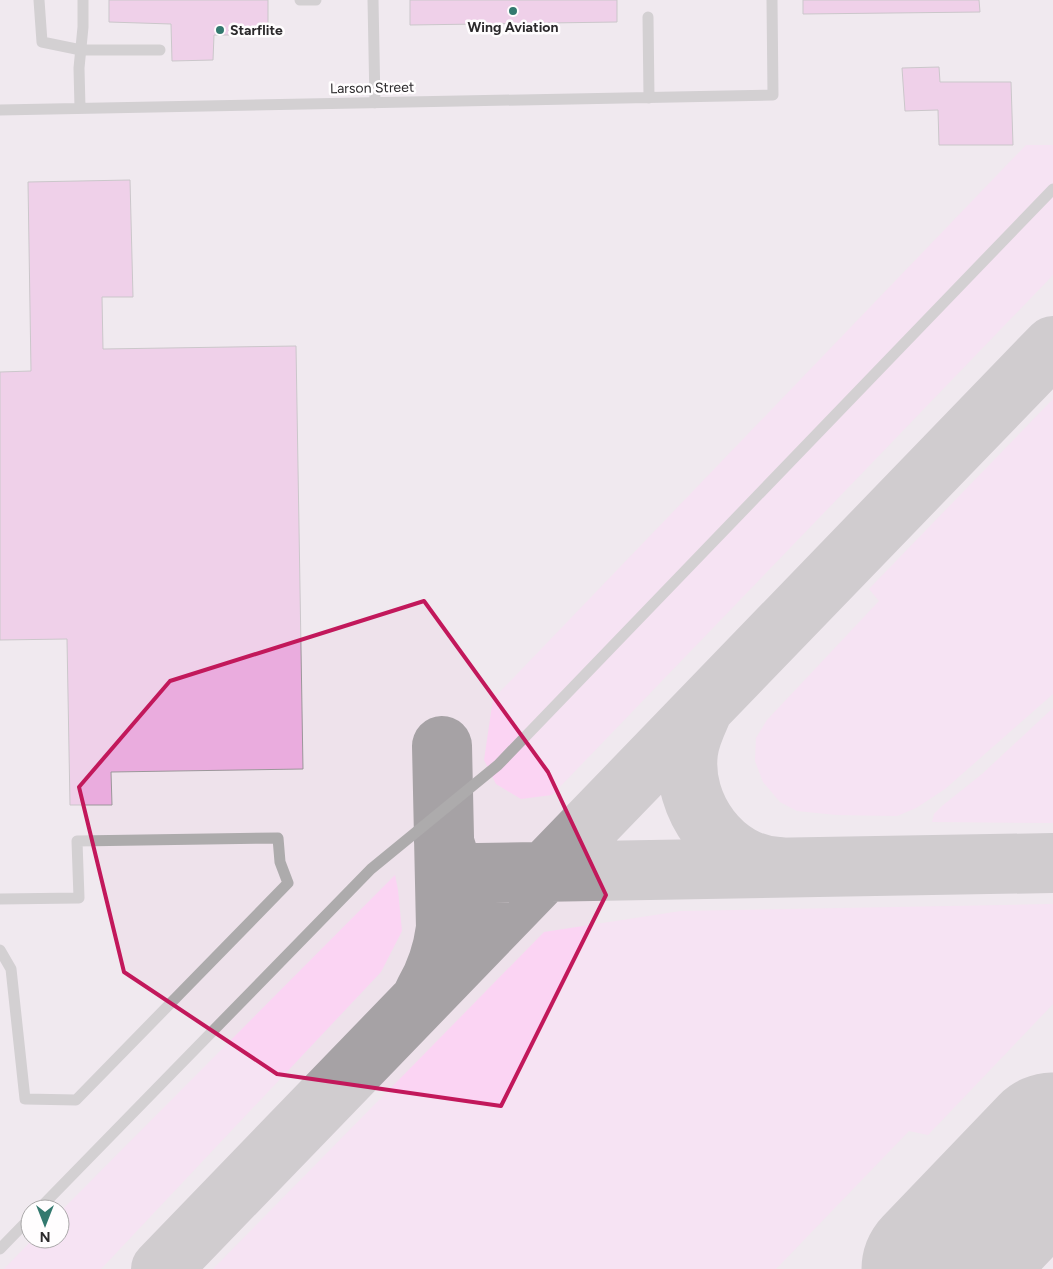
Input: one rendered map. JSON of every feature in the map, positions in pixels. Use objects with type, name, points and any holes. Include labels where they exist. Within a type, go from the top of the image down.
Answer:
[{"type":"lane","points":[[39,0],[42,42],[81,50],[160,50]]},
{"type":"lane","points":[[80,108],[83,0]]},
{"type":"lane","points":[[300,0],[316,0]]},
{"type":"lane","points":[[373,0],[375,103]]},
{"type":"lane","name":"Larson Street","points":[[0,110],[773,95],[772,0]]},
{"type":"lane","points":[[648,17],[649,98]]},
{"type":"lane","points":[[49,1199],[372,870],[498,765],[1053,189]]},
{"type":"lane","points":[[0,900],[79,898],[77,841],[278,838],[280,862],[288,882],[76,1100],[25,1099],[11,970],[0,950]]},
{"type":"lane","points":[[0,1249],[20,1228]]},
{"type":"highlighted area","points":[[424,601],[548,772],[606,895],[501,1106],[277,1074],[124,972],[79,787],[170,681]]},
{"type":"shaded area","points":[[0,0],[1053,0],[1053,1269],[0,1269]]},
{"type":"shaded area","points":[[1026,145],[1053,145],[1053,275],[552,795],[521,799],[496,784],[484,760],[493,699]]},
{"type":"shaded area","points":[[1053,399],[1053,694],[945,789],[916,808],[897,816],[837,815],[797,811],[780,802],[763,782],[755,761],[756,738],[767,720],[879,601],[869,589]]},
{"type":"shaded area","points":[[1053,708],[1053,823],[932,822],[934,814],[942,806],[982,774]]},
{"type":"shaded area","points":[[395,875],[402,931],[381,972],[101,1269],[4,1269],[23,1249],[70,1249],[70,1202]]},
{"type":"shaded area","points":[[1053,904],[1053,1004],[928,1135],[909,1131],[776,1269],[213,1269],[544,932],[681,911]]},
{"type":"building","name":"Starflite","points":[[109,0],[268,0],[268,35],[214,35],[213,60],[172,61],[171,24],[109,22]]},
{"type":"building","name":"Wing Aviation","points":[[410,0],[617,0],[617,22],[410,25]]},
{"type":"building","points":[[803,0],[979,0],[980,12],[803,14]]},
{"type":"building","points":[[939,67],[940,82],[1011,82],[1013,145],[939,145],[938,110],[905,111],[902,68]]},
{"type":"building","points":[[130,180],[133,297],[102,297],[103,349],[296,346],[303,769],[111,772],[112,805],[70,805],[67,639],[0,640],[0,372],[31,371],[28,182]]},
{"type":"taxiway","points":[[161,1269],[1053,346]]},
{"type":"taxiway","points":[[703,709],[692,735],[688,752],[691,792],[699,812],[710,829],[724,844],[740,856],[759,864],[779,867]]},
{"type":"taxiway","points":[[424,993],[438,962],[446,928],[442,746]]},
{"type":"taxiway","points":[[444,842],[454,865],[463,871],[478,873],[1053,863]]},
{"type":"runway","points":[[937,1269],[1053,1148]]},
{"type":"place","name":"Wing Aviation","points":[[513,11]]},
{"type":"place","name":"Starflite","points":[[220,30]]}]
